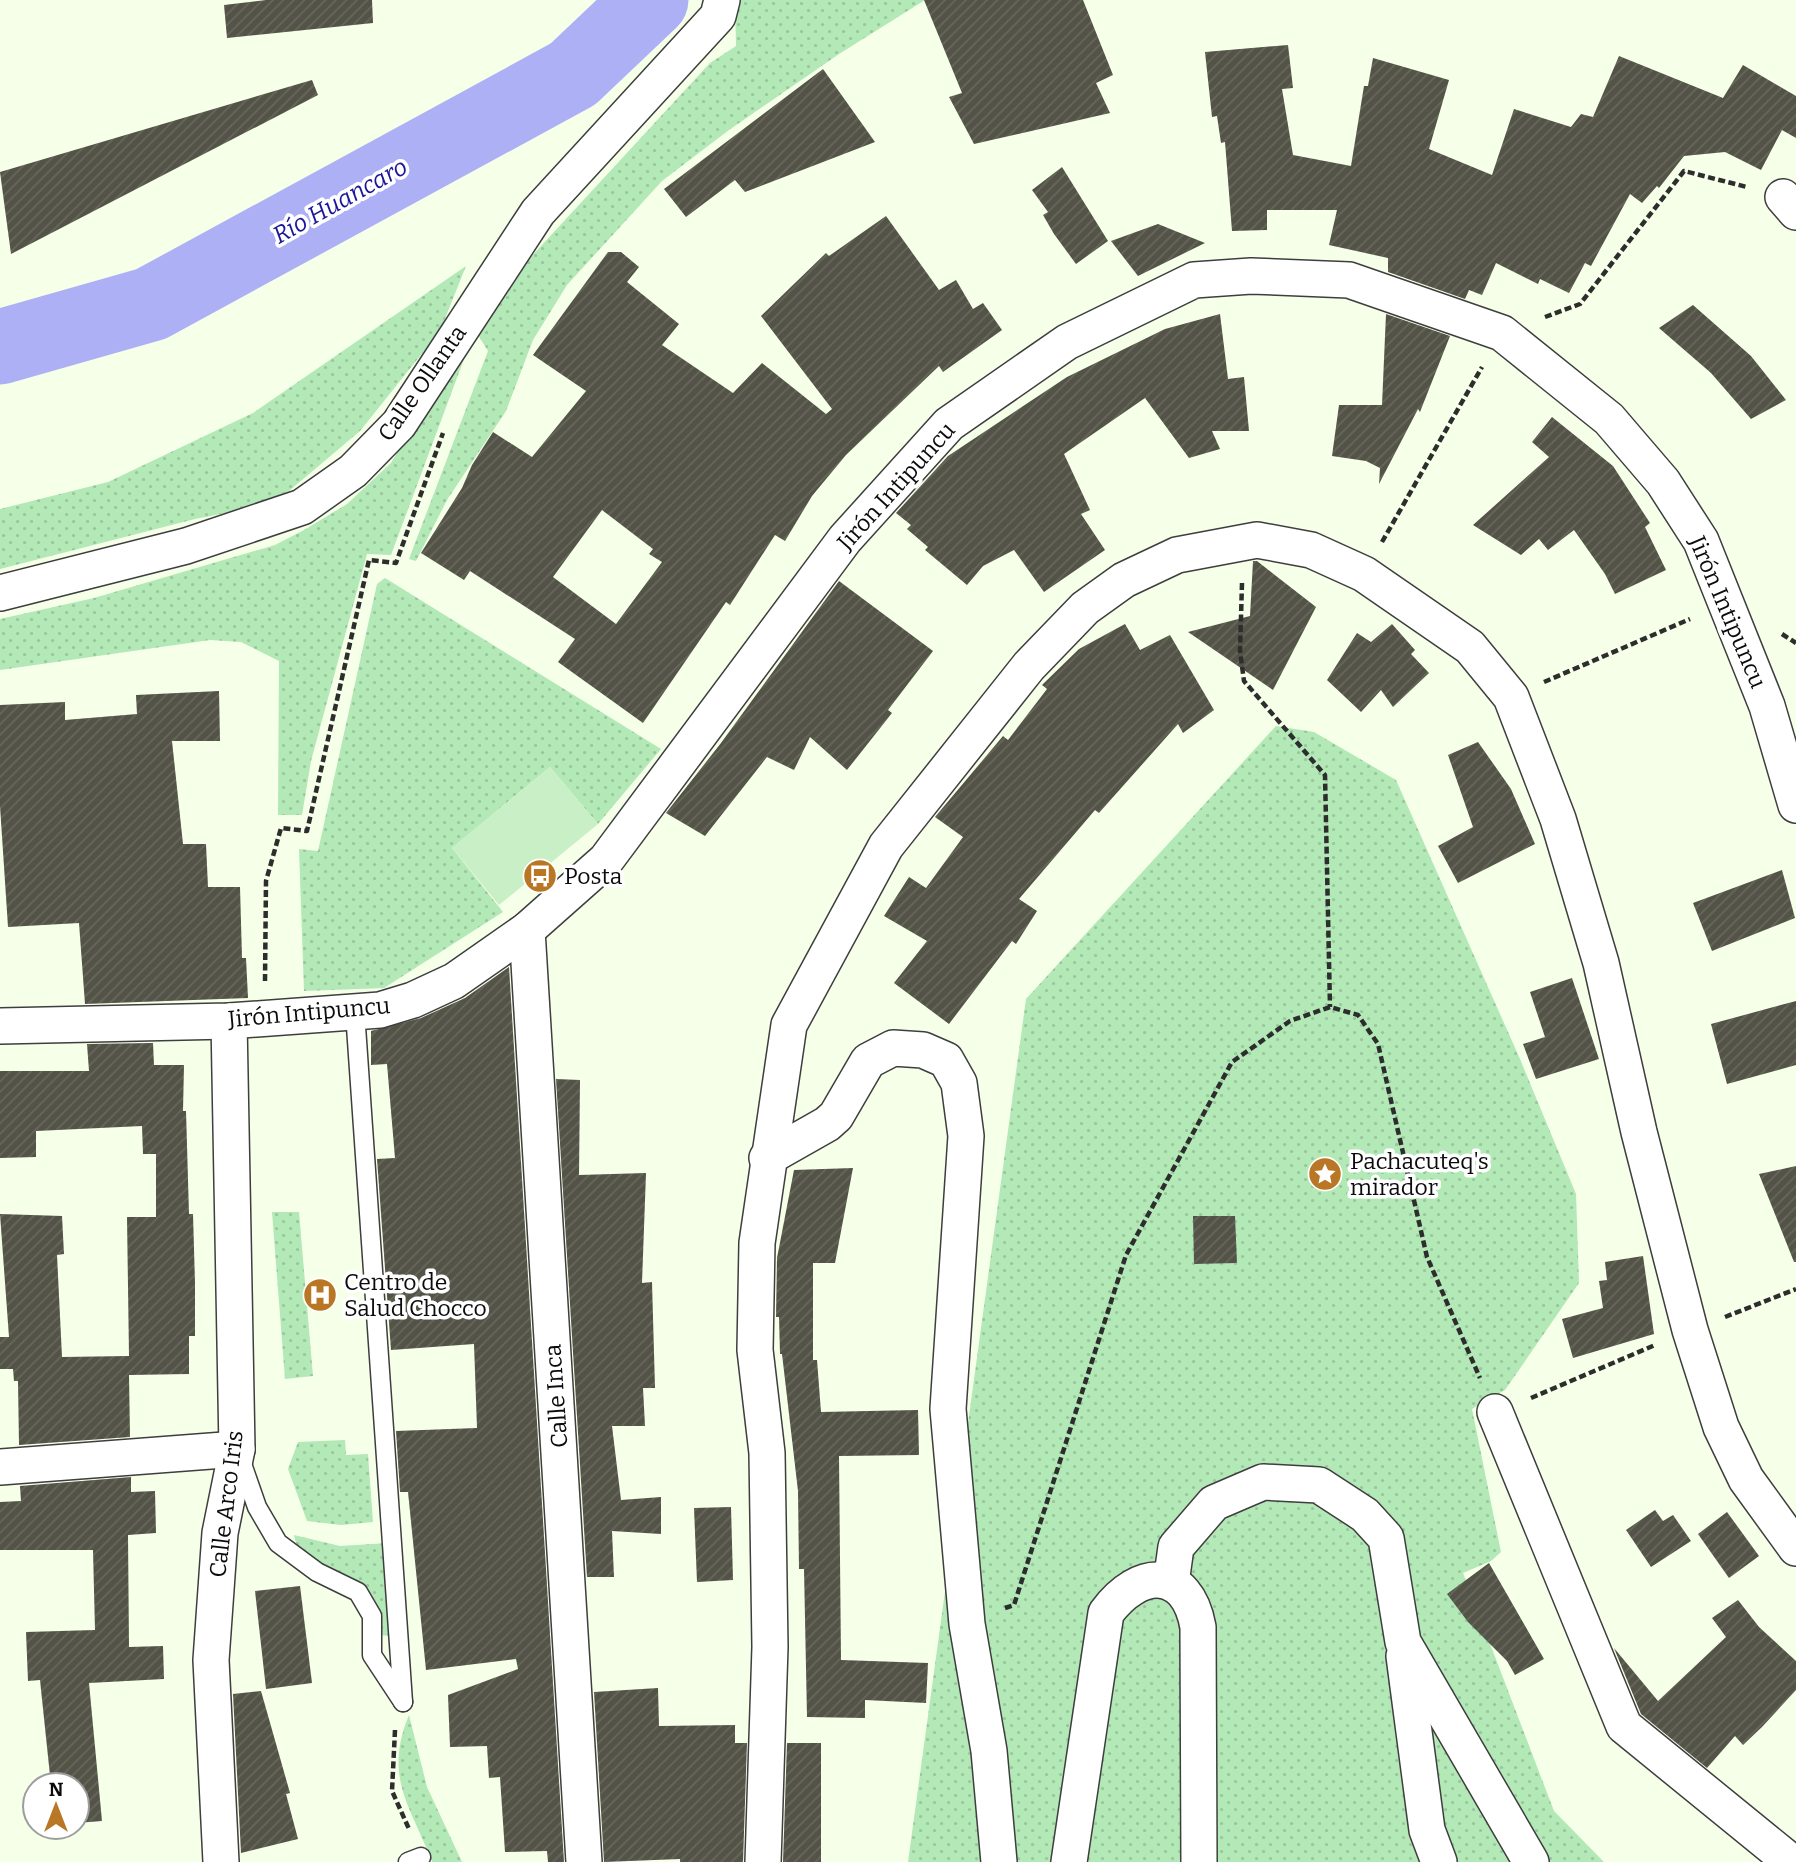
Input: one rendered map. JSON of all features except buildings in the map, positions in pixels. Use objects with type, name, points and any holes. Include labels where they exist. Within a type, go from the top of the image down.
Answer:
[{"type":"street","name":"Calle Ollanta","points":[[0,593],[186,546],[302,507],[353,471],[399,424],[538,212],[718,16],[722,0]]},
{"type":"street","name":"Jirón Intipuncu","points":[[0,1026],[229,1021],[380,1010],[454,981],[527,930],[606,860],[845,539],[949,424],[1066,342],[1194,280],[1251,276],[1349,280],[1502,332],[1609,419],[1663,482],[1701,541],[1767,706],[1796,805]]},
{"type":"street","points":[[763,1862],[770,1647],[768,1453],[755,1350],[757,1243],[789,1025],[886,846],[1029,666],[1085,608],[1124,580],[1177,555],[1257,540],[1311,550],[1364,574],[1470,647],[1511,696],[1558,819],[1601,963],[1639,1132],[1690,1331],[1721,1427],[1746,1479],[1796,1548]]},
{"type":"street","name":"Calle Inca","points":[[527,930],[584,1862]]},
{"type":"street","name":"Calle Arco Iris","points":[[221,1862],[211,1660],[220,1533],[237,1449],[229,1021]]},
{"type":"street","points":[[768,1158],[827,1124],[836,1116],[868,1061],[893,1048],[923,1050],[946,1060],[959,1083],[966,1136],[948,1409],[967,1624],[989,1751],[999,1862]]},
{"type":"street","points":[[1495,1412],[1624,1726],[1791,1862]]},
{"type":"street","points":[[0,1467],[237,1449]]},
{"type":"street","points":[[1171,1583],[1176,1548],[1214,1503],[1263,1482],[1319,1485],[1365,1514],[1386,1538],[1427,1830],[1439,1862]]},
{"type":"street","points":[[1069,1862],[1106,1613],[1118,1596],[1134,1585],[1150,1581],[1171,1583],[1186,1592],[1198,1627],[1199,1862]]},
{"type":"street","points":[[1402,1642],[1531,1862]]},
{"type":"lane","points":[[355,1012],[403,1702]]},
{"type":"lane","points":[[237,1449],[257,1507],[278,1543],[317,1572],[358,1592],[372,1616],[372,1655],[403,1702]]},
{"type":"path","points":[[1364,574],[1502,332],[1580,304],[1684,171],[1789,204]]},
{"type":"path","points":[[265,1019],[265,881],[281,828],[306,831],[369,560],[396,563],[445,426]]},
{"type":"path","points":[[1257,540],[1242,569],[1240,651],[1244,681],[1325,775],[1330,1007]]},
{"type":"path","points":[[1511,696],[1728,603]]},
{"type":"path","points":[[967,1624],[1014,1605],[1126,1255],[1233,1062],[1290,1021],[1330,1007],[1358,1015],[1378,1044],[1427,1257],[1495,1412],[1796,1289]]},
{"type":"path","points":[[403,1702],[393,1736],[392,1791],[414,1860]]},
{"type":"green space","points":[[735,0],[925,0],[839,54],[729,130],[662,181],[567,285],[533,340],[506,411],[447,500],[416,561],[409,559],[488,351],[478,335],[529,259],[710,63],[736,46]]},
{"type":"green space","points":[[466,266],[440,331],[360,431],[289,491],[246,509],[195,519],[0,569],[0,509],[108,482],[253,413]]},
{"type":"green space","points":[[458,352],[464,359],[391,555],[367,554],[311,761],[302,815],[278,815],[279,661],[241,642],[210,640],[0,670],[0,619],[94,598],[275,545],[347,504],[391,463]]},
{"type":"green space","points":[[385,578],[661,749],[598,824],[550,767],[452,848],[503,912],[384,988],[304,991],[299,849],[318,851],[377,584]]},
{"type":"green space","points":[[1276,726],[1314,732],[1396,780],[1520,1059],[1576,1194],[1579,1283],[1505,1390],[1472,1409],[1501,1552],[1491,1561],[1463,1573],[1554,1811],[1604,1862],[908,1862],[1026,999]]},
{"type":"green space","points":[[550,767],[598,824],[499,905],[452,848]]},
{"type":"green space","points":[[272,1212],[299,1212],[313,1376],[285,1379]]},
{"type":"green space","points":[[345,1440],[346,1455],[368,1454],[373,1522],[341,1525],[307,1521],[288,1469],[298,1442]]},
{"type":"green space","points":[[294,1535],[340,1546],[388,1543],[395,1636],[375,1635],[375,1618],[299,1555]]},
{"type":"green space","points":[[409,1715],[427,1787],[462,1862],[432,1862],[403,1791],[399,1757]]},
{"type":"waterway","name":"Río Huancaro","points":[[0,347],[151,304],[573,74],[651,0]]},
{"type":"place","name":"Posta","points":[[540,876]]},
{"type":"place","name":"Pachacuteq's mirador","points":[[1325,1174]]},
{"type":"place","name":"Centro de Salud Chocco","points":[[320,1295]]}]
